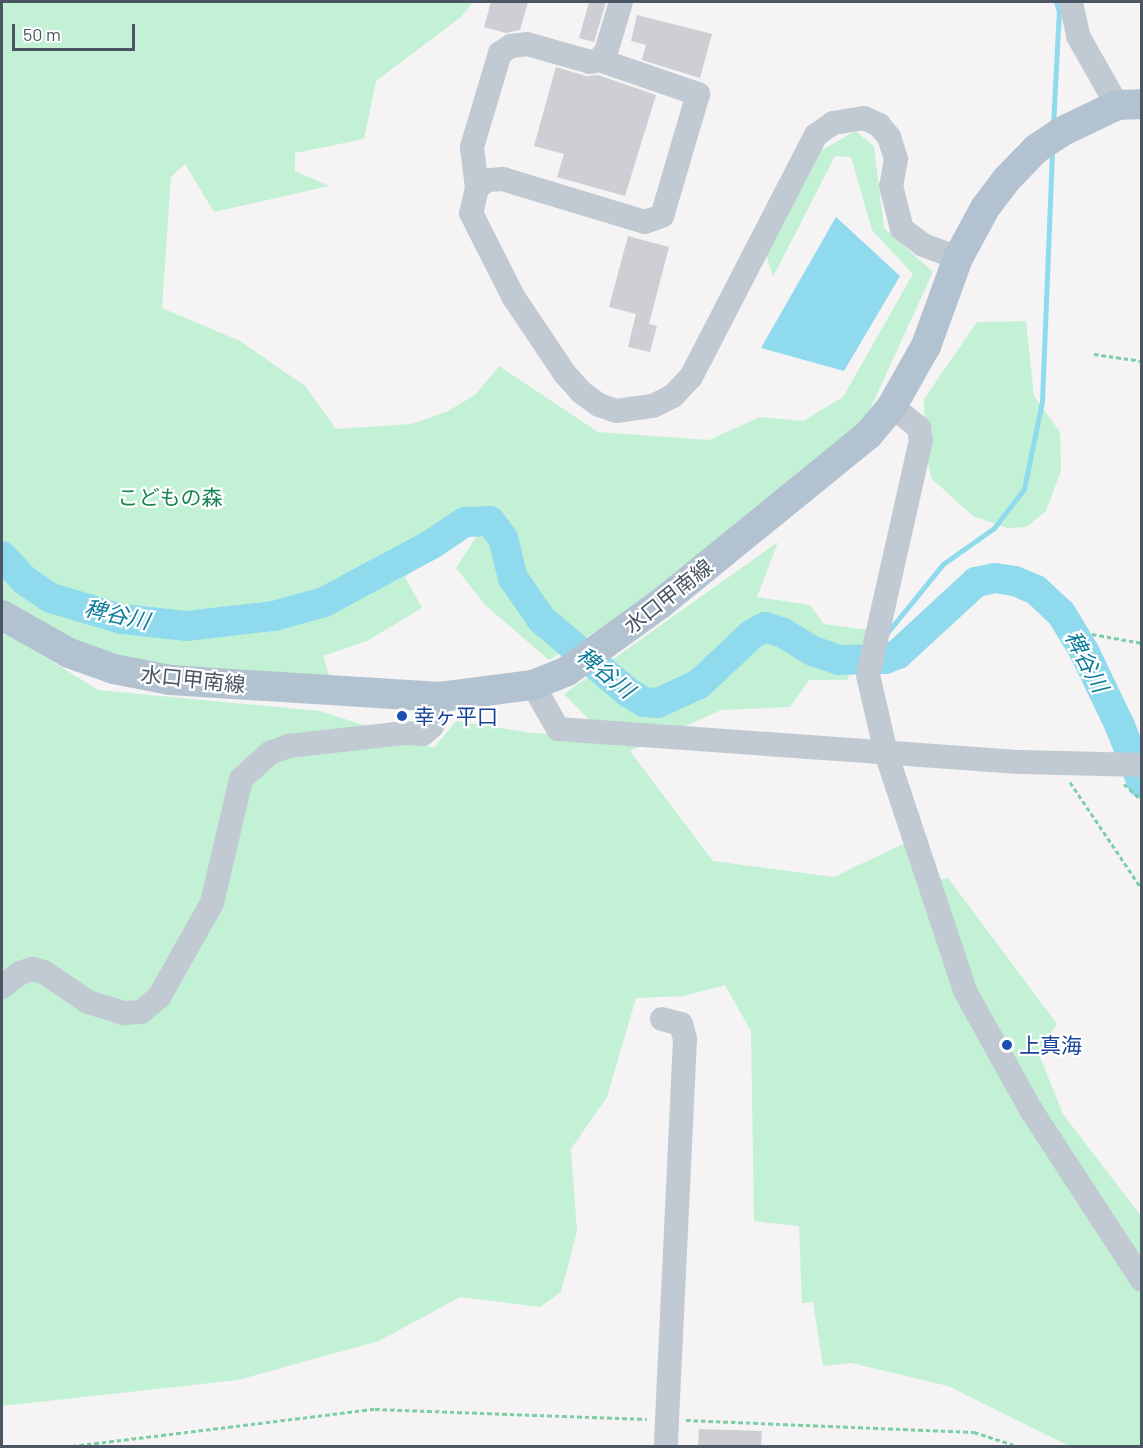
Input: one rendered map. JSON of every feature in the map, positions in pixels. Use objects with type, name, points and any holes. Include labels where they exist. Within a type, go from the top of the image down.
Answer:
[{"type":"main road","name":"水口甲南線","points":[[2,615],[69,653],[114,669],[170,680],[440,697],[533,685],[567,671],[615,638],[868,435],[892,406],[926,346],[958,258],[1006,180],[1053,137],[1129,105]]},
{"type":"street","points":[[621,2],[606,52],[599,60],[590,63],[527,44],[511,46],[500,53],[472,147],[477,188],[471,213],[514,298],[581,393],[616,411],[653,406],[673,396],[691,377],[816,135],[833,123],[864,118],[879,125],[889,137],[896,159],[891,186],[902,229],[923,245],[958,258]]},
{"type":"street","points":[[1071,2],[1078,36],[1129,105]]},
{"type":"street","points":[[477,188],[487,180],[503,179],[645,222],[662,216],[698,94],[599,60]]},
{"type":"street","points":[[892,406],[919,428],[921,440],[874,639],[868,675],[886,753],[965,992],[1031,1110],[1142,1280]]},
{"type":"street","points":[[533,685],[558,729],[886,753],[1132,765]]},
{"type":"street","points":[[2,987],[20,973],[32,969],[44,972],[88,1002],[125,1013],[141,1012],[159,997],[212,903],[241,778],[270,753],[288,746],[403,733],[423,734],[432,726],[440,697]]},
{"type":"street","points":[[662,1019],[681,1024],[685,1039],[666,1446]]},
{"type":"path","points":[[1094,354],[1142,361]]},
{"type":"path","points":[[1092,634],[1142,643]]},
{"type":"path","points":[[1068,763],[1068,778],[1074,790],[1142,889]]},
{"type":"path","points":[[72,1446],[375,1409],[974,1432],[1017,1446]]},
{"type":"green space","name":"こどもの森","points":[[2,2],[473,2],[461,17],[376,81],[364,139],[295,153],[295,171],[329,186],[214,212],[185,164],[171,177],[162,308],[240,341],[305,386],[336,429],[411,424],[446,412],[475,395],[499,366],[598,432],[709,440],[760,417],[803,421],[843,397],[913,274],[872,230],[851,157],[835,156],[773,277],[766,254],[821,151],[855,131],[874,146],[884,228],[933,272],[864,422],[685,577],[549,660],[485,605],[456,568],[476,537],[463,530],[405,577],[422,608],[367,641],[323,656],[332,684],[168,668],[97,654],[2,604]]},
{"type":"green space","points":[[1026,321],[1034,396],[1060,432],[1061,471],[1046,511],[1026,527],[1007,528],[973,516],[931,478],[925,445],[924,399],[977,322]]},
{"type":"green space","points":[[778,542],[757,597],[810,605],[824,624],[868,630],[847,680],[809,680],[790,707],[721,710],[630,751],[713,861],[834,877],[909,841],[926,882],[948,878],[1057,1024],[1038,1052],[1063,1114],[1141,1216],[1141,1446],[1069,1446],[948,1386],[851,1363],[823,1366],[813,1302],[802,1303],[799,1226],[754,1221],[751,1031],[725,985],[684,996],[636,998],[607,1097],[571,1149],[577,1231],[561,1292],[540,1307],[460,1297],[379,1341],[238,1380],[2,1406],[2,630],[98,690],[320,711],[434,748],[456,721],[532,733],[605,736],[564,694]]},
{"type":"water","points":[[836,217],[900,276],[844,371],[761,348]]},
{"type":"building","points":[[491,2],[528,2],[520,30],[506,33],[484,27]]},
{"type":"building","points":[[589,2],[606,2],[594,42],[579,38]]},
{"type":"building","points":[[637,15],[712,34],[700,78],[642,60],[646,45],[631,41]]},
{"type":"building","points":[[556,67],[586,76],[598,75],[656,95],[625,196],[557,177],[564,154],[534,146]]},
{"type":"building","points":[[628,236],[669,247],[649,324],[657,326],[650,352],[628,347],[636,314],[609,307]]},
{"type":"building","points":[[699,1429],[762,1431],[761,1446],[698,1446]]},
{"type":"waterway","points":[[1053,125],[1059,11],[1056,2]]},
{"type":"waterway","points":[[887,633],[943,564],[994,528],[1024,489],[1042,401],[1052,149]]},
{"type":"waterway","name":"稗谷川","points":[[2,556],[24,580],[51,598],[122,619],[186,626],[274,616],[324,602],[432,544],[465,522],[490,521],[503,538],[513,578],[542,620],[629,693],[644,702],[658,703],[699,684],[751,635],[765,627],[783,633],[813,651],[839,660],[885,659],[898,654],[976,582],[995,578],[1015,581],[1036,590],[1061,613],[1085,653],[1120,726],[1142,783]]},
{"type":"waterway","points":[[885,648],[885,659]]},
{"type":"place","name":"幸ヶ平口","points":[[402,716]]},
{"type":"place","name":"上真海","points":[[1007,1045]]}]
